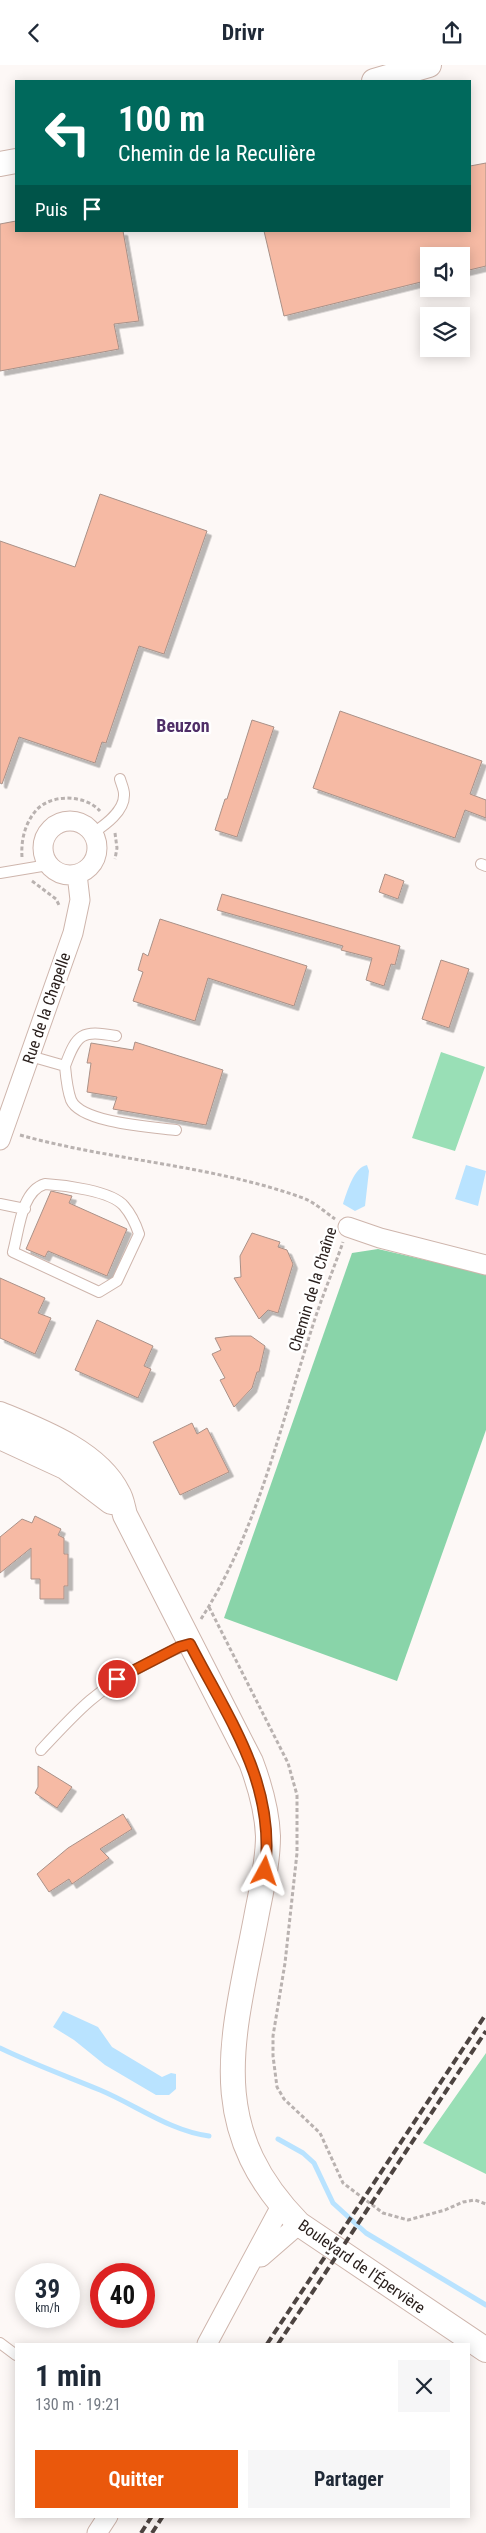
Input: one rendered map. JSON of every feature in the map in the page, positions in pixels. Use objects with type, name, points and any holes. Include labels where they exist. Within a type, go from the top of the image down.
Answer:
[{"type":"street","points":[[377,80],[429,65]]},
{"type":"street","points":[[0,164],[15,161]]},
{"type":"street","points":[[66,821],[75,821],[87,826],[93,833],[97,845],[95,858],[88,868],[77,875],[58,873],[48,865],[43,854],[42,844],[54,825],[66,821]]},
{"type":"street","name":"Rue de la Chapelle","points":[[2,1136],[80,908],[77,875]]},
{"type":"street","points":[[348,1227],[380,1238],[486,1265]]},
{"type":"street","name":"Boulevard de l'Épervière","points":[[0,1414],[52,1436],[88,1459],[118,1493],[125,1515],[251,1762],[260,1785],[268,1835],[266,1863],[238,2012],[232,2065],[240,2131],[251,2161],[281,2205],[299,2224],[486,2350]]},
{"type":"street","name":"Boulevard de l'Épervière","points":[[0,1437],[65,1467],[94,1486],[125,1515]]},
{"type":"street","points":[[208,2343],[281,2205]]},
{"type":"street","points":[[245,2275],[273,2244],[299,2224]]},
{"type":"street","points":[[97,2533],[107,2518]]},
{"type":"lane","points":[[93,833],[110,821],[124,795],[120,779]]},
{"type":"lane","points":[[0,873],[48,865]]},
{"type":"lane","points":[[116,1037],[86,1033],[78,1038],[65,1066],[72,1101],[80,1109],[97,1118],[176,1130]]},
{"type":"lane","points":[[30,1056],[65,1066]]},
{"type":"lane","points":[[45,1184],[60,1185],[107,1195],[124,1205],[138,1235],[118,1281],[99,1292],[13,1252],[25,1209],[36,1187],[45,1184]]},
{"type":"lane","points":[[0,1203],[25,1209]]},
{"type":"lane","points":[[41,1751],[71,1717],[101,1690],[126,1674],[179,1647],[188,1639]]},
{"type":"lane","points":[[0,2343],[15,2354]]},
{"type":"path","points":[[61,914],[56,899],[31,881],[22,857],[23,836],[35,811],[47,803],[62,798],[86,802],[96,807],[110,821],[116,835],[115,859]]},
{"type":"path","name":"Chemin de la Chaîne","points":[[2,1136],[226,1177],[305,1199],[348,1227],[312,1328],[273,1461],[242,1544],[209,1607],[188,1639]]},
{"type":"path","points":[[209,1607],[288,1763],[297,1795],[297,1853],[285,1963],[273,2035],[273,2066],[277,2087],[284,2099],[320,2133],[343,2183],[383,2213],[408,2220],[445,2210],[463,2202],[475,2200],[486,2204]]},
{"type":"green space","points":[[441,1052],[485,1067],[455,1151],[412,1138]]},
{"type":"green space","points":[[378,1249],[486,1274],[486,1430],[397,1681],[224,1618],[352,1253]]},
{"type":"green space","points":[[486,2053],[486,2174],[423,2143]]},
{"type":"water","points":[[367,1165],[369,1171],[365,1206],[355,1211],[343,1204],[358,1170]]},
{"type":"water","points":[[466,1165],[486,1171],[478,1206],[455,1199]]},
{"type":"water","points":[[63,2011],[98,2027],[112,2047],[162,2077],[171,2073],[176,2074],[176,2089],[169,2095],[156,2095],[105,2065],[74,2040],[53,2027]]},
{"type":"building","points":[[486,163],[486,266],[470,270],[470,247],[420,247],[420,282],[284,316],[264,232],[471,232],[471,166]]},
{"type":"building","points":[[15,221],[15,232],[123,232],[139,321],[114,324],[119,349],[0,371],[0,224]]},
{"type":"building","points":[[100,494],[207,531],[164,654],[139,646],[106,743],[102,742],[95,763],[19,737],[2,784],[0,783],[0,541],[75,567]]},
{"type":"building","points":[[340,711],[482,761],[470,794],[486,800],[486,818],[465,810],[455,838],[313,788]]},
{"type":"building","points":[[252,720],[274,727],[237,837],[215,830]]},
{"type":"building","points":[[385,874],[404,881],[398,899],[379,892]]},
{"type":"building","points":[[222,894],[400,946],[395,965],[391,964],[384,986],[366,980],[372,958],[341,950],[343,946],[217,910]]},
{"type":"building","points":[[160,919],[307,966],[294,1006],[208,978],[195,1021],[133,1001],[143,972],[138,970],[143,953],[148,956]]},
{"type":"building","points":[[441,960],[469,969],[449,1028],[422,1019]]},
{"type":"building","points":[[135,1042],[223,1070],[206,1125],[113,1109],[117,1097],[87,1092],[91,1063],[87,1063],[91,1043],[133,1050]]},
{"type":"building","points":[[51,1191],[72,1196],[69,1203],[127,1229],[107,1276],[48,1251],[45,1257],[26,1249]]},
{"type":"building","points":[[252,1233],[280,1242],[278,1247],[287,1250],[293,1264],[278,1313],[268,1310],[259,1319],[234,1278],[241,1277],[240,1256]]},
{"type":"building","points":[[0,1278],[45,1298],[38,1313],[51,1318],[35,1354],[0,1338]]},
{"type":"building","points":[[97,1320],[153,1346],[144,1366],[151,1369],[138,1398],[75,1370]]},
{"type":"building","points":[[251,1336],[265,1346],[259,1372],[257,1372],[252,1388],[234,1407],[220,1380],[225,1378],[212,1354],[221,1350],[215,1338]]},
{"type":"building","points":[[192,1423],[197,1434],[207,1428],[229,1472],[180,1495],[153,1442]]},
{"type":"building","points":[[35,1516],[61,1529],[58,1535],[64,1538],[64,1554],[68,1554],[68,1586],[64,1586],[64,1599],[40,1599],[40,1579],[31,1579],[31,1548],[0,1573],[0,1537],[22,1519],[32,1523]]},
{"type":"building","points":[[38,1766],[72,1787],[57,1808],[35,1793],[38,1787]]},
{"type":"building","points":[[123,1814],[132,1829],[100,1849],[109,1858],[72,1884],[69,1879],[49,1892],[37,1874],[68,1848]]},
{"type":"waterway","points":[[0,2048],[100,2090],[181,2129],[209,2136]]},
{"type":"waterway","points":[[278,2139],[303,2153],[314,2163],[333,2203],[366,2233],[486,2305]]},
{"type":"railway","points":[[268,2343],[486,2014]]},
{"type":"railway","points":[[279,2343],[486,2031]]},
{"type":"railway","points":[[141,2533],[151,2518]]},
{"type":"railway","points":[[152,2533],[162,2518]]},
{"type":"district","name":"Beuzon","points":[[183,726]]},
{"type":"route","points":[[117,1679],[179,1647],[190,1644],[251,1762],[260,1785],[268,1835],[265,1871]]}]
